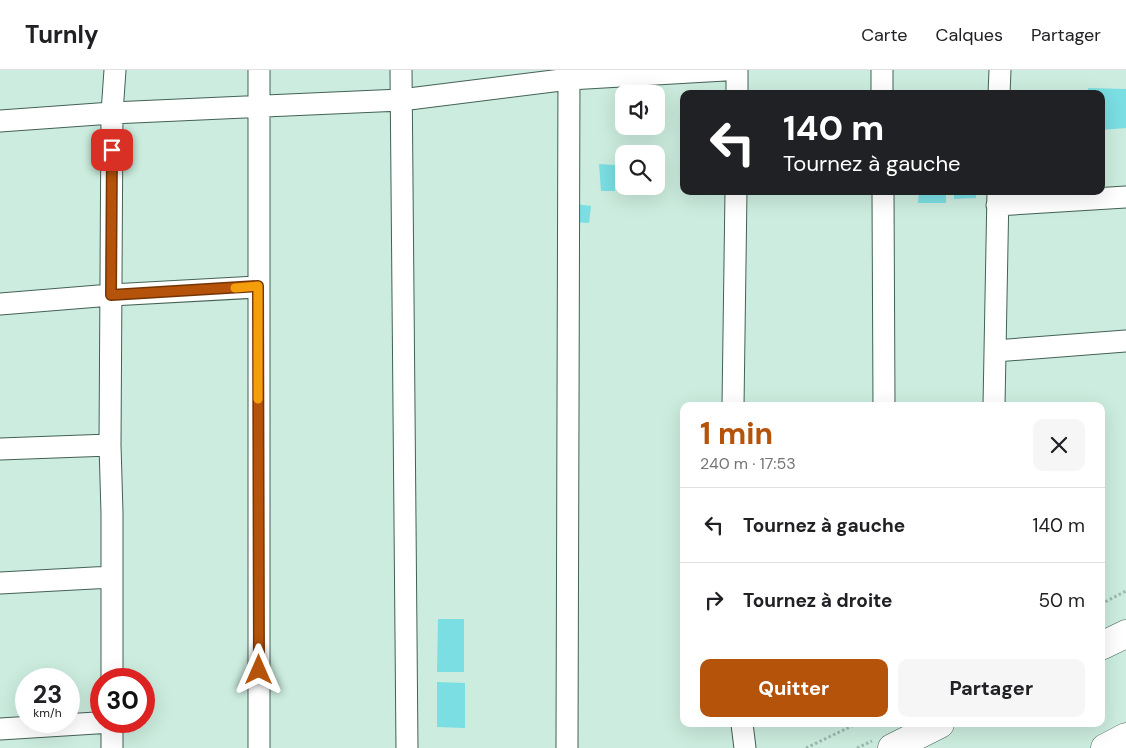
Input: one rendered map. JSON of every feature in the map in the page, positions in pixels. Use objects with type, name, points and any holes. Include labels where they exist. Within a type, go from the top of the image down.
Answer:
[{"type":"main road","points":[[1105,644],[1126,634]]},
{"type":"main road","points":[[902,737],[931,727]]},
{"type":"main road","points":[[1104,748],[1126,737]]},
{"type":"street","points":[[112,668],[110,445],[112,113],[115,70]]},
{"type":"street","points":[[259,70],[259,748]]},
{"type":"street","points":[[401,70],[407,748]]},
{"type":"street","points":[[0,122],[112,113],[401,100],[569,75],[725,70]]},
{"type":"street","points":[[737,70],[737,90]]},
{"type":"street","points":[[882,70],[882,90]]},
{"type":"street","points":[[999,90],[1000,70]]},
{"type":"street","points":[[567,748],[569,75]]},
{"type":"street","points":[[733,402],[736,195]]},
{"type":"street","points":[[883,195],[884,402]]},
{"type":"street","points":[[994,402],[997,198],[1126,197]]},
{"type":"street","points":[[0,304],[258,286]]},
{"type":"street","points":[[995,351],[1126,340]]},
{"type":"street","points":[[0,449],[110,445]]},
{"type":"street","points":[[0,583],[112,577]]},
{"type":"street","points":[[0,729],[90,723]]},
{"type":"street","points":[[742,727],[745,748]]},
{"type":"street","points":[[112,733],[112,748]]},
{"type":"path","points":[[1105,602],[1126,591]]},
{"type":"path","points":[[806,748],[850,727]]},
{"type":"building","points":[[1088,88],[1126,89],[1126,128],[1105,130],[1105,90],[1088,90]]},
{"type":"building","points":[[599,164],[615,165],[615,191],[601,191]]},
{"type":"building","points":[[919,195],[946,195],[946,203],[918,203]]},
{"type":"building","points":[[954,195],[976,195],[976,198],[954,199]]},
{"type":"building","points":[[575,204],[591,206],[589,223],[574,222]]},
{"type":"building","points":[[438,619],[464,619],[464,672],[437,672]]},
{"type":"building","points":[[437,682],[465,683],[465,728],[437,727]]},
{"type":"slow traffic","points":[[235,288],[258,286],[258,399]]},
{"type":"route","points":[[112,150],[111,295],[258,286],[259,670]]}]
